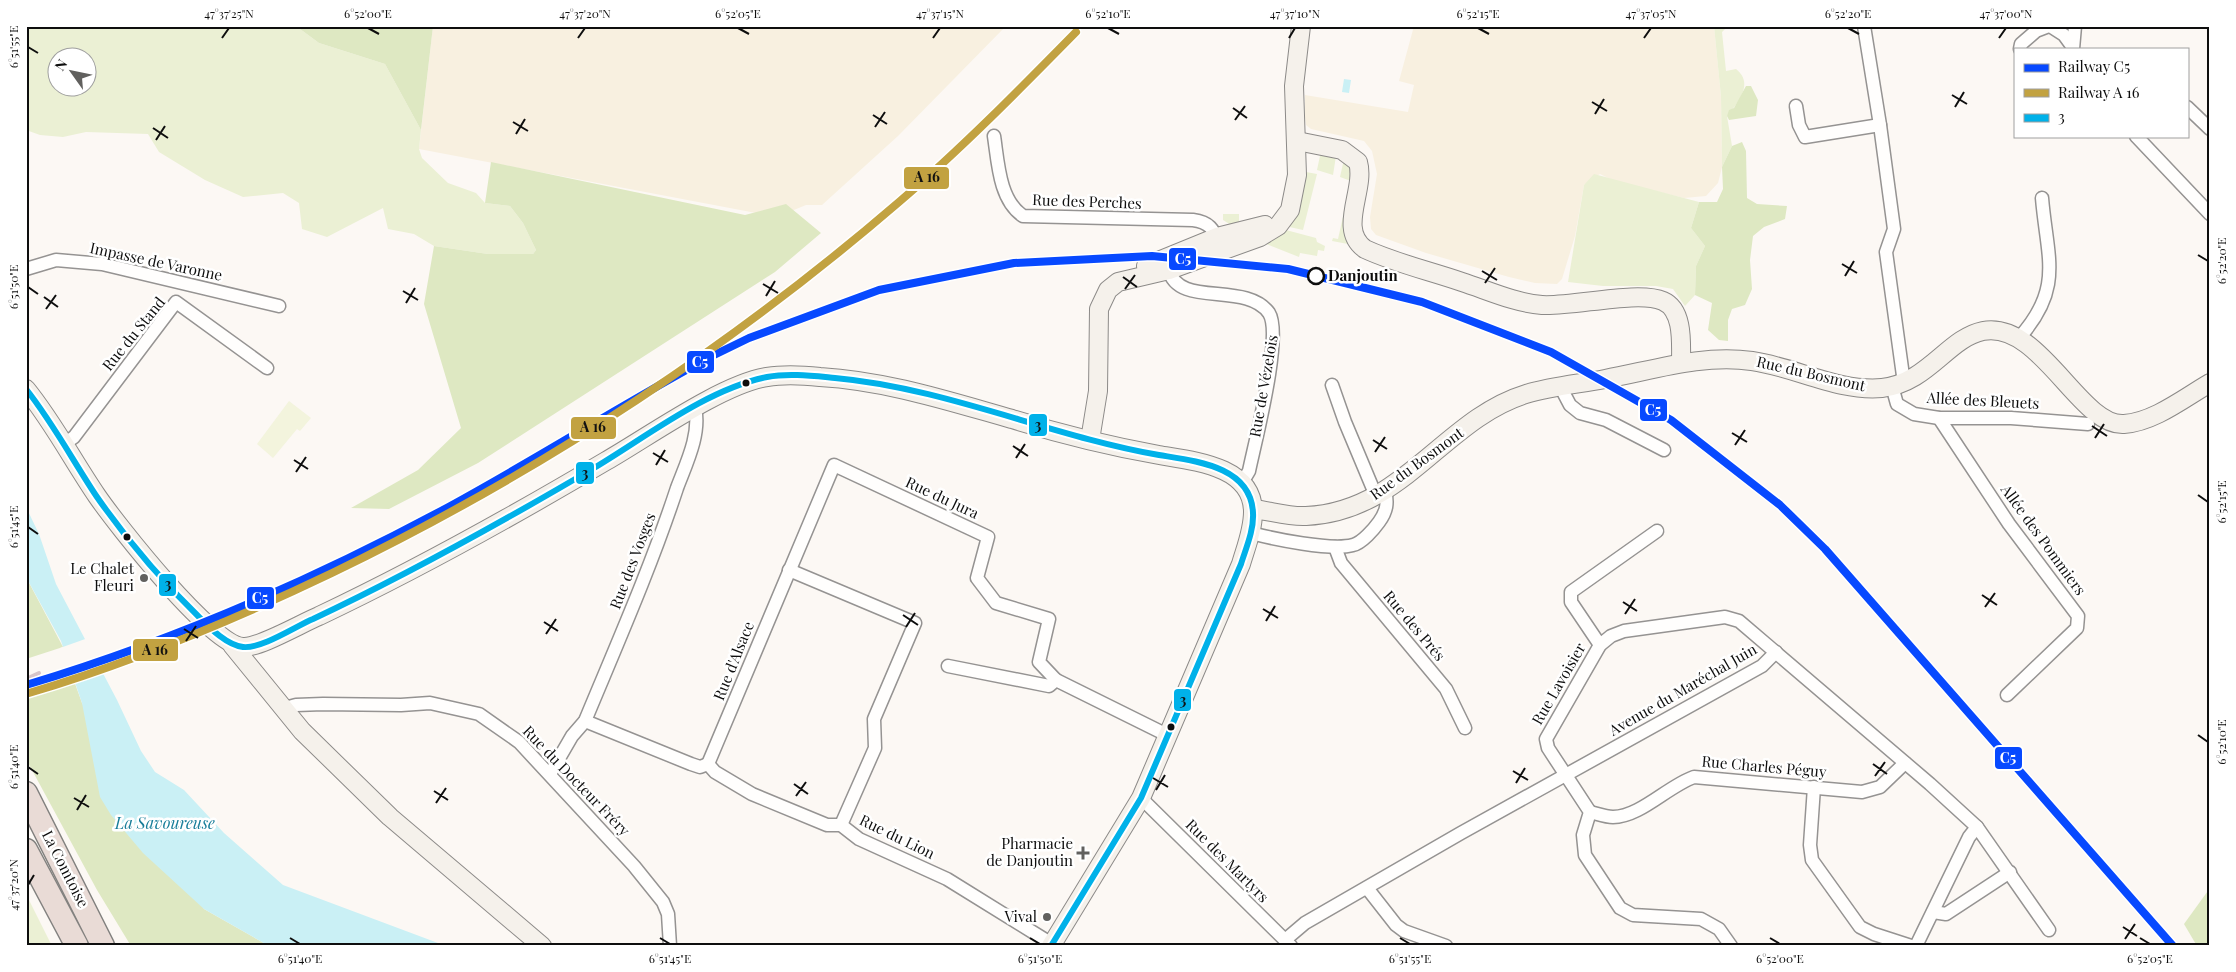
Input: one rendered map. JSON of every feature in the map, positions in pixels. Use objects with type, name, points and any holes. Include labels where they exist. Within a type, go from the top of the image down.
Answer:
[{"type":"highway","name":"La Comtoise","points":[[26,793],[103,946]]},
{"type":"highway","name":"La Comtoise","points":[[26,851],[77,946]]},
{"type":"highway","points":[[26,851],[68,946]]},
{"type":"highway","points":[[61,860],[119,946]]},
{"type":"street","points":[[1090,440],[1098,391],[1099,309],[1108,290],[1127,274],[1219,243],[1242,244],[1278,226],[1290,210],[1298,175],[1294,86],[1301,26]]},
{"type":"street","name":"Allée des Bleuets","points":[[1864,26],[1894,229],[1886,252],[1898,385],[1897,404],[1914,414],[1939,418],[2011,418],[2088,424]]},
{"type":"street","points":[[2020,48],[2020,44],[2036,30],[2050,26],[2064,35],[2072,47]]},
{"type":"street","points":[[2072,47],[2075,26]]},
{"type":"street","points":[[1796,106],[1799,125],[1805,137],[1880,125]]},
{"type":"street","points":[[2188,108],[2210,129]]},
{"type":"street","name":"Rue des Perches","points":[[994,136],[1000,174],[1007,194],[1012,205],[1023,216],[1202,221],[1212,227],[1219,243]]},
{"type":"street","points":[[2138,138],[2210,214]]},
{"type":"street","points":[[1297,141],[1342,150],[1358,162],[1361,183],[1352,218],[1352,227],[1354,236],[1364,249],[1526,303],[1562,304],[1635,298],[1663,301],[1674,310],[1678,322],[1682,342],[1681,363]]},
{"type":"street","points":[[2019,338],[2036,319],[2049,290],[2050,268],[2042,198]]},
{"type":"street","points":[[1118,282],[1169,270],[1219,243]]},
{"type":"street","name":"Impasse de Varonne","points":[[26,269],[56,260],[102,264],[279,306]]},
{"type":"street","name":"Rue de Vézelois","points":[[1169,270],[1174,279],[1188,289],[1246,298],[1261,305],[1271,318],[1274,338],[1271,357],[1249,471],[1242,483]]},
{"type":"street","name":"Rue du Stand","points":[[64,444],[74,437],[176,302],[267,368]]},
{"type":"street","name":"Rue du Bosmont","points":[[1253,509],[1308,516],[1338,512],[1380,493],[1487,413],[1526,394],[1706,359],[1741,359],[1857,388],[1898,385],[1933,365],[1962,340],[1979,332],[1994,330],[2019,338],[2083,400],[2104,418],[2116,424],[2143,420],[2210,383]]},
{"type":"street","points":[[232,645],[252,646],[362,596],[527,507],[695,408],[746,382],[762,377],[787,375],[836,378],[881,384],[941,397],[1090,440],[1192,461],[1227,472],[1242,483],[1251,495],[1253,509],[1250,533],[1229,595],[1141,798],[1051,945]]},
{"type":"street","points":[[1250,533],[1336,547],[1355,545],[1376,526],[1387,508],[1344,422],[1332,385]]},
{"type":"street","points":[[1560,386],[1570,404],[1580,413],[1606,420],[1664,450]]},
{"type":"street","points":[[26,388],[97,496],[128,537],[196,614],[232,645],[302,731],[390,817],[542,946]]},
{"type":"street","name":"Rue des Vosges","points":[[550,774],[575,731],[584,721],[660,539],[692,445],[697,416],[695,408]]},
{"type":"street","name":"Allée des Pommiers","points":[[1939,418],[2009,524],[2078,616],[2077,628],[2008,695]]},
{"type":"street","name":"Rue du Jura","points":[[789,570],[834,465],[988,537],[977,578],[996,603],[1049,619],[1039,662],[1056,680],[1167,735]]},
{"type":"street","points":[[1600,645],[1571,602],[1571,592],[1657,531]]},
{"type":"street","name":"Rue des Prés","points":[[1336,547],[1341,564],[1446,689],[1465,728]]},
{"type":"street","points":[[789,570],[915,623],[874,719],[875,748],[841,825]]},
{"type":"street","name":"Rue d'Alsace","points":[[708,764],[789,570]]},
{"type":"street","name":"Rue Lavoisier","points":[[1566,776],[1548,748],[1546,739],[1600,645],[1611,636],[1624,631],[1725,617],[1738,622],[1776,652]]},
{"type":"street","name":"Avenue du Maréchal Juin","points":[[1288,943],[1305,924],[1762,666],[1776,652],[1977,827],[2010,872],[2048,930]]},
{"type":"street","points":[[948,666],[1048,686],[1056,680]]},
{"type":"street","name":"Rue du Docteur Fréry","points":[[285,708],[296,705],[323,704],[402,705],[430,703],[479,714],[519,742],[612,841],[663,902],[668,914],[670,946]]},
{"type":"street","points":[[584,721],[691,764],[700,767],[708,764]]},
{"type":"street","name":"Rue Charles Péguy","points":[[1590,812],[1614,817],[1635,812],[1680,782],[1694,777],[1862,792],[1880,787],[1904,763]]},
{"type":"street","name":"Rue du Lion","points":[[708,764],[715,772],[752,794],[827,825],[841,825],[859,839],[948,879],[1051,945]]},
{"type":"street","points":[[1566,776],[1590,812],[1583,835],[1585,855],[1620,908],[1633,916],[1701,919],[1719,929],[1731,946]]},
{"type":"street","points":[[1814,787],[1810,845],[1812,860],[1860,927],[1874,934],[1912,946]]},
{"type":"street","name":"Rue des Martyrs","points":[[1141,798],[1288,943]]},
{"type":"street","points":[[1916,946],[1969,838],[1977,827]]},
{"type":"street","points":[[1933,912],[1946,914],[2010,872]]},
{"type":"street","points":[[1367,888],[1396,925],[1404,931],[1446,946]]},
{"type":"shaded area","points":[[433,26],[1006,26],[898,136],[822,205],[806,205],[777,217],[419,149]]},
{"type":"shaded area","points":[[1414,26],[1714,26],[1721,97],[1722,167],[1718,183],[1706,196],[1684,198],[1614,181],[1600,174],[1584,185],[1575,236],[1562,279],[1557,284],[1535,283],[1509,277],[1426,253],[1376,235],[1371,229],[1370,217],[1377,174],[1372,151],[1364,141],[1311,129],[1306,125],[1305,95],[1408,112],[1414,85],[1399,81]]},
{"type":"green space","points":[[26,26],[296,26],[319,43],[385,64],[421,130],[419,149],[422,158],[448,183],[476,193],[485,203],[510,206],[523,223],[536,250],[533,254],[488,254],[434,246],[414,234],[388,229],[383,208],[327,237],[302,229],[299,203],[283,193],[243,197],[205,180],[159,152],[148,134],[86,132],[63,137],[40,135],[26,130]]},
{"type":"green space","points":[[296,26],[433,26],[421,130],[385,64],[319,43]]},
{"type":"green space","points":[[1714,26],[1728,26],[1722,32],[1726,71],[1736,69],[1744,80],[1740,99],[1727,116],[1732,146],[1722,167],[1721,97]]},
{"type":"green space","points":[[1746,86],[1751,86],[1758,100],[1756,116],[1729,120],[1727,116],[1729,110],[1734,108]]},
{"type":"green space","points":[[1742,142],[1746,151],[1747,198],[1757,204],[1787,206],[1785,219],[1764,227],[1753,236],[1750,260],[1752,289],[1745,305],[1732,309],[1728,320],[1728,341],[1719,340],[1708,330],[1712,303],[1695,295],[1696,266],[1705,246],[1691,228],[1699,202],[1717,202],[1723,189],[1722,167],[1732,146]]},
{"type":"green space","points":[[1321,151],[1336,156],[1333,175],[1317,170]]},
{"type":"green space","points":[[1344,159],[1354,171],[1345,226],[1348,244],[1332,241],[1333,238],[1338,239],[1351,181],[1340,177]]},
{"type":"green space","points":[[491,162],[745,215],[786,204],[821,233],[775,272],[478,463],[389,509],[351,508],[418,470],[461,428],[424,304],[434,246],[488,254],[533,254],[536,250],[523,223],[510,206],[485,203]]},
{"type":"green space","points":[[1306,172],[1317,174],[1303,230],[1285,226],[1297,211]]},
{"type":"green space","points":[[1594,174],[1699,202],[1691,228],[1705,246],[1696,266],[1695,295],[1685,306],[1673,289],[1656,286],[1603,286],[1568,282],[1584,185]]},
{"type":"green space","points":[[1223,214],[1239,214],[1239,223],[1231,225],[1223,220]]},
{"type":"green space","points":[[1286,230],[1316,238],[1317,242],[1325,246],[1324,251],[1318,250],[1317,256],[1300,253],[1299,257],[1264,243]]},
{"type":"green space","points":[[289,401],[311,418],[300,431],[297,429],[273,458],[257,444]]},
{"type":"green space","points":[[26,577],[63,647],[26,659]]},
{"type":"green space","points":[[73,678],[82,703],[204,909],[269,946],[131,946],[97,890],[26,759],[26,694]]},
{"type":"green space","points":[[2210,888],[2210,946],[2197,946],[2184,924]]},
{"type":"green space","points":[[26,894],[52,946],[26,946]]},
{"type":"water","points":[[1344,79],[1351,80],[1349,93],[1342,92]]},
{"type":"water","name":"La Savoureuse","points":[[26,507],[39,534],[56,584],[117,700],[141,751],[155,772],[184,790],[224,833],[283,885],[446,946],[269,946],[204,909],[143,853],[111,815],[100,797],[82,703],[61,641],[26,577]]},
{"type":"pier","points":[[88,638],[103,668],[71,679],[60,648]]},
{"type":"railway","points":[[26,679],[39,673]]},
{"type":"railway","points":[[26,687],[42,680]]},
{"type":"rail line","name":"C5","points":[[26,685],[133,650],[186,630],[341,562],[441,511],[710,357],[749,338],[879,290],[1014,263],[1152,256],[1288,269],[1422,302],[1551,352],[1671,420],[1780,505],[1825,549],[2173,946]]},
{"type":"transit line","points":[[29,693],[106,668],[183,639],[332,573],[408,535],[483,494],[628,406],[767,308],[899,202],[967,140],[1076,32]]},
{"type":"transit line","name":"3","points":[[26,389],[97,497],[146,560],[186,604],[214,631],[225,640],[243,647],[251,647],[269,641],[384,584],[490,528],[594,468],[700,403],[744,383],[767,377],[792,375],[876,383],[958,402],[1118,447],[1189,460],[1219,469],[1232,476],[1243,485],[1250,497],[1253,513],[1251,532],[1241,564],[1141,798],[1051,946]]},
{"type":"place","name":"Danjoutin","points":[[1316,276]]},
{"type":"place","name":"Le Chalet Fleuri","points":[[144,578]]},
{"type":"place","name":"Pharmacie de Danjoutin","points":[[1083,853]]},
{"type":"place","name":"Vival","points":[[1047,917]]}]
